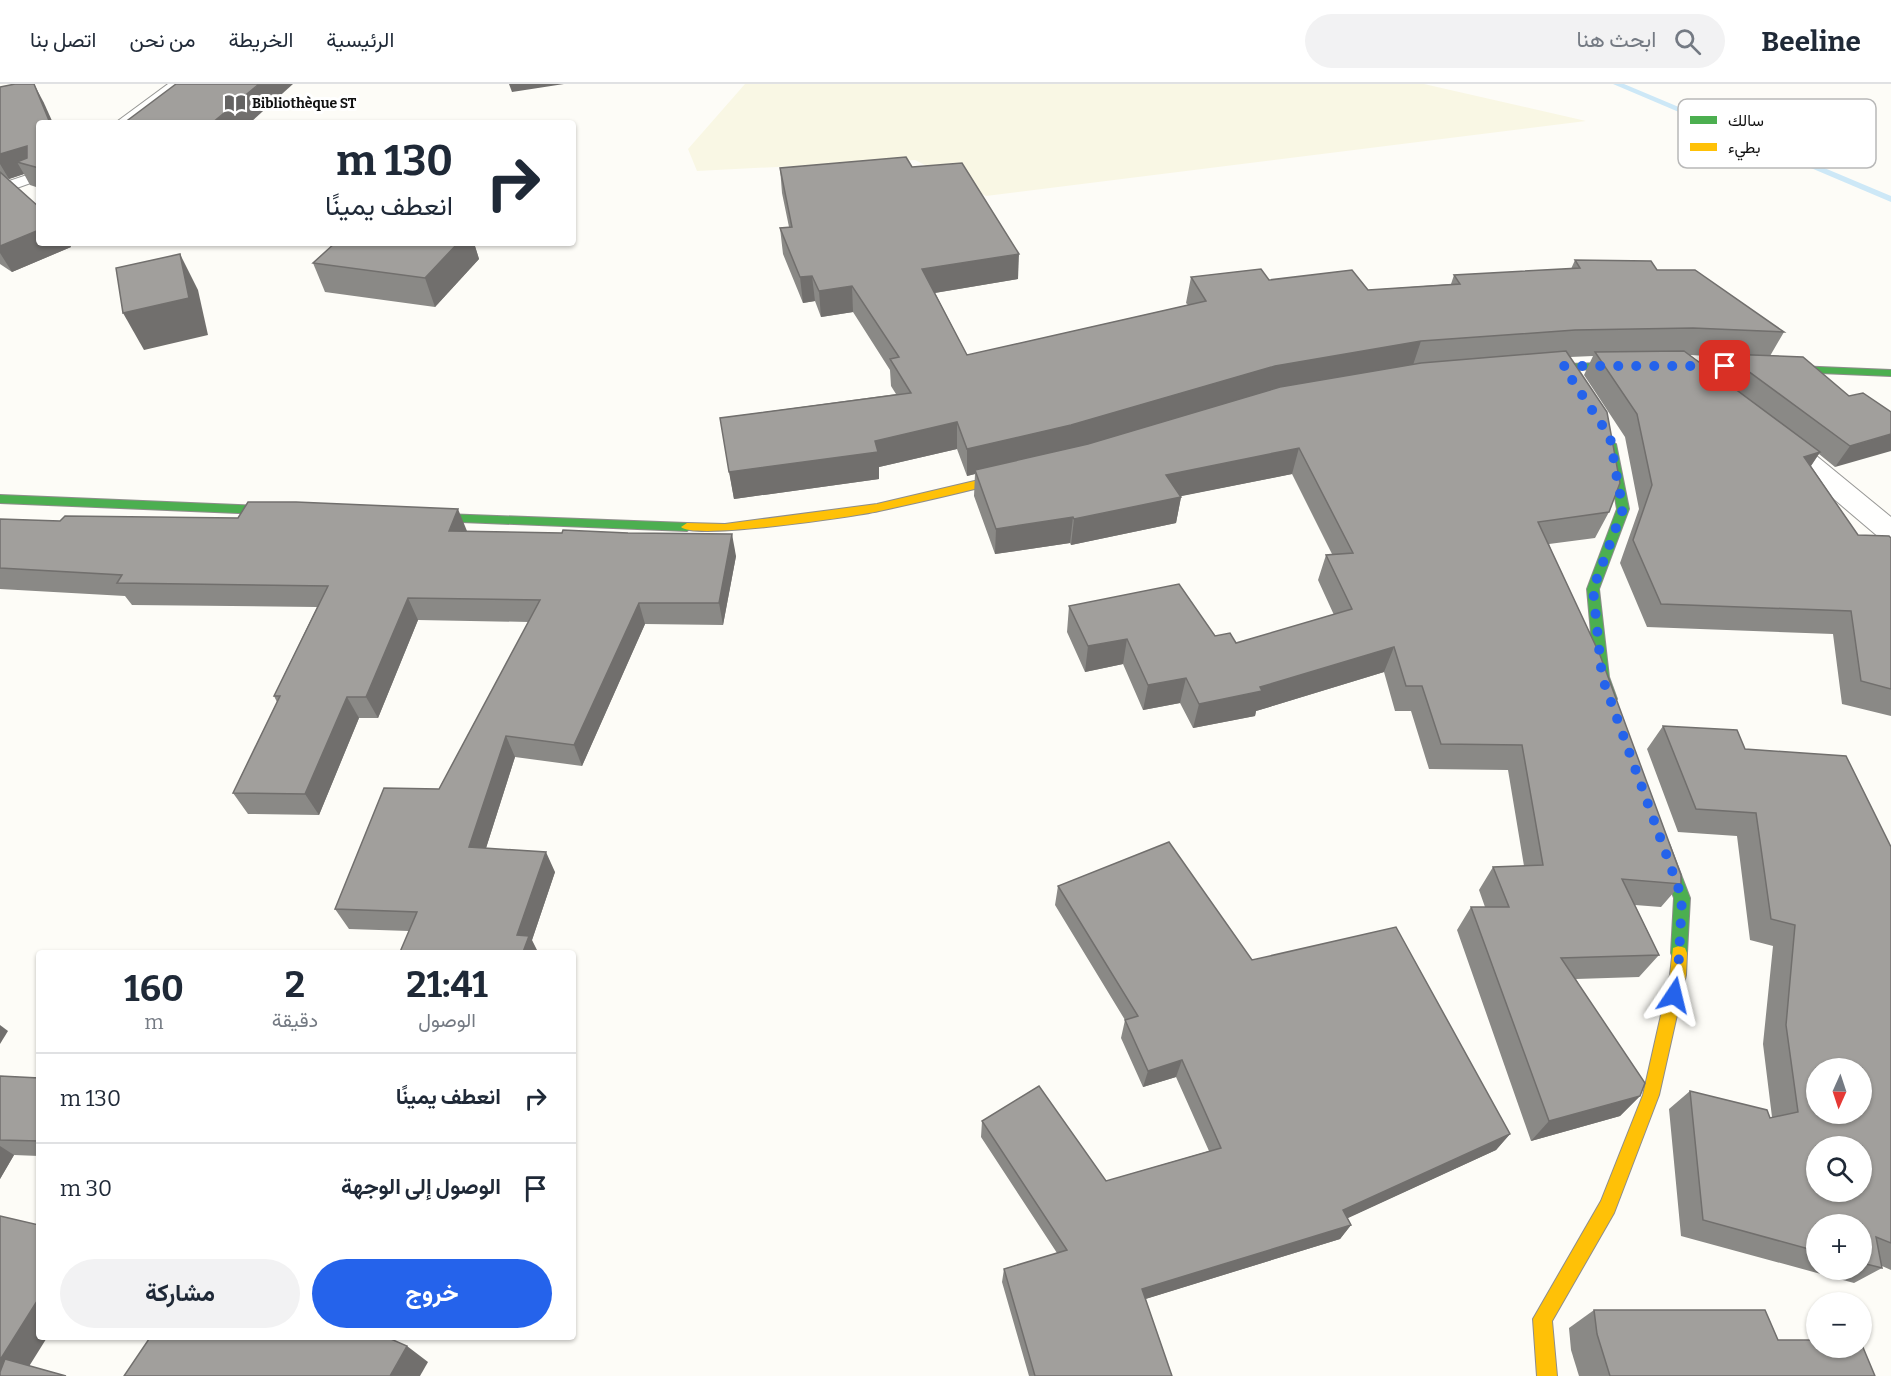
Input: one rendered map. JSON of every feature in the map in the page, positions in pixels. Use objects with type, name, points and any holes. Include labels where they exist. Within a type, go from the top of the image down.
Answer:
[{"type":"street","points":[[1679,364],[1716,392]]},
{"type":"street","points":[[1516,369],[1679,364],[1891,374]]},
{"type":"street","points":[[1563,366],[1575,384]]},
{"type":"street","points":[[1753,419],[1808,461],[1891,532]]},
{"type":"street","points":[[1604,428],[1610,437],[1623,509],[1593,589],[1602,677],[1614,710]]},
{"type":"street","points":[[409,517],[726,528],[877,508],[1029,472]]},
{"type":"street","points":[[0,499],[304,512]]},
{"type":"street","points":[[1547,1376],[1542,1319],[1608,1208],[1651,1095],[1678,975],[1682,898],[1658,832]]},
{"type":"lane","points":[[126,120],[177,84]]},
{"type":"lane","points":[[0,189],[36,176]]},
{"type":"shaded area","points":[[745,84],[1424,84],[1586,121],[986,196],[915,160],[697,171],[688,149]]},
{"type":"building","points":[[34,84],[49,120],[36,120],[36,167],[17,162],[27,158],[27,146],[0,154],[0,87]]},
{"type":"building","points":[[176,84],[259,84],[216,120],[128,120]]},
{"type":"building","points":[[906,157],[912,167],[962,163],[1019,254],[922,269],[967,355],[1206,301],[1191,277],[1261,269],[1269,280],[1352,270],[1368,290],[1460,284],[1454,275],[1580,268],[1575,260],[1651,261],[1657,270],[1695,270],[1784,332],[1693,328],[1575,330],[1421,341],[1275,366],[1071,425],[967,449],[957,422],[875,441],[878,452],[729,472],[720,418],[911,393],[890,359],[899,357],[852,286],[819,291],[812,276],[800,277],[780,228],[792,227],[780,168]]},
{"type":"building","points":[[0,172],[36,204],[36,231],[0,246]]},
{"type":"building","points":[[332,246],[455,246],[425,278],[313,263]]},
{"type":"building","points":[[180,254],[189,298],[123,313],[116,268]]},
{"type":"building","points":[[1566,351],[1607,412],[1620,483],[1609,512],[1538,522],[1600,655],[1681,875],[1681,884],[1622,879],[1659,955],[1561,958],[1645,1083],[1640,1096],[1549,1121],[1471,907],[1509,907],[1493,867],[1543,865],[1522,745],[1441,744],[1422,686],[1406,686],[1394,647],[1260,687],[1262,691],[1199,704],[1186,678],[1148,685],[1127,639],[1088,646],[1069,606],[1179,584],[1215,636],[1230,633],[1236,643],[1352,609],[1326,555],[1353,553],[1299,448],[1166,475],[1181,497],[1074,519],[1073,517],[996,529],[975,470],[1088,444],[1280,387],[1421,363]]},
{"type":"building","points":[[1684,351],[1820,452],[1804,457],[1858,535],[1889,536],[1891,538],[1891,689],[1861,681],[1851,611],[1661,604],[1633,540],[1652,485],[1637,414],[1595,352]]},
{"type":"building","points":[[1725,354],[1803,357],[1849,396],[1863,393],[1891,412],[1891,434],[1850,446]]},
{"type":"building","points":[[248,502],[296,502],[458,509],[449,531],[562,533],[563,530],[732,534],[719,603],[639,603],[574,745],[506,736],[469,847],[546,852],[517,935],[529,936],[524,950],[401,950],[417,912],[335,909],[384,788],[439,789],[540,600],[408,598],[366,697],[347,697],[305,794],[233,793],[280,696],[274,696],[328,586],[117,583],[122,575],[0,568],[0,519],[60,521],[65,516],[238,518]]},
{"type":"building","points":[[1663,726],[1737,730],[1745,749],[1846,756],[1891,847],[1891,1243],[1876,1237],[1882,1268],[1872,1266],[1872,1214],[1806,1214],[1806,1248],[1703,1220],[1690,1091],[1767,1110],[1770,1118],[1798,1112],[1786,1025],[1795,925],[1771,919],[1756,813],[1696,809]]},
{"type":"building","points":[[1169,842],[1252,960],[1396,927],[1510,1134],[1343,1210],[1351,1225],[1142,1289],[1172,1376],[1035,1376],[1004,1269],[1067,1250],[982,1121],[1039,1086],[1106,1181],[1221,1148],[1182,1060],[1148,1071],[1125,1020],[1138,1016],[1058,886]]},
{"type":"building","points":[[0,1076],[36,1078],[36,1141],[0,1140]]},
{"type":"building","points":[[0,1216],[36,1224],[36,1303],[0,1360]]},
{"type":"building","points":[[1594,1310],[1765,1310],[1778,1340],[1806,1340],[1806,1358],[1867,1358],[1875,1376],[1610,1376],[1597,1334]]},
{"type":"building","points":[[148,1340],[393,1340],[407,1346],[390,1376],[124,1376]]},
{"type":"building","points":[[5,1359],[66,1376],[0,1376]]},
{"type":"waterway","points":[[1617,84],[1678,110]]},
{"type":"waterway","points":[[1817,168],[1891,199]]},
{"type":"traffic: fast","points":[[1530,368],[1679,364],[1891,373]]},
{"type":"traffic: fast","points":[[1610,699],[1602,677],[1593,589],[1623,509],[1611,444]]},
{"type":"traffic: fast","points":[[0,499],[288,511]]},
{"type":"traffic: fast","points":[[417,517],[687,527]]},
{"type":"traffic: fast","points":[[1663,846],[1682,898],[1679,953]]},
{"type":"traffic: slow","points":[[687,527],[725,528],[877,508],[1017,475]]},
{"type":"traffic: slow","points":[[1547,1376],[1542,1319],[1608,1207],[1651,1095],[1678,975],[1679,953]]},
{"type":"place","name":"Bibliothèque ST","points":[[235,103]]},
{"type":"route","points":[[1674,995],[1678,975],[1682,898],[1602,677],[1593,589],[1623,509],[1610,437],[1563,366],[1679,364],[1725,366]]}]
